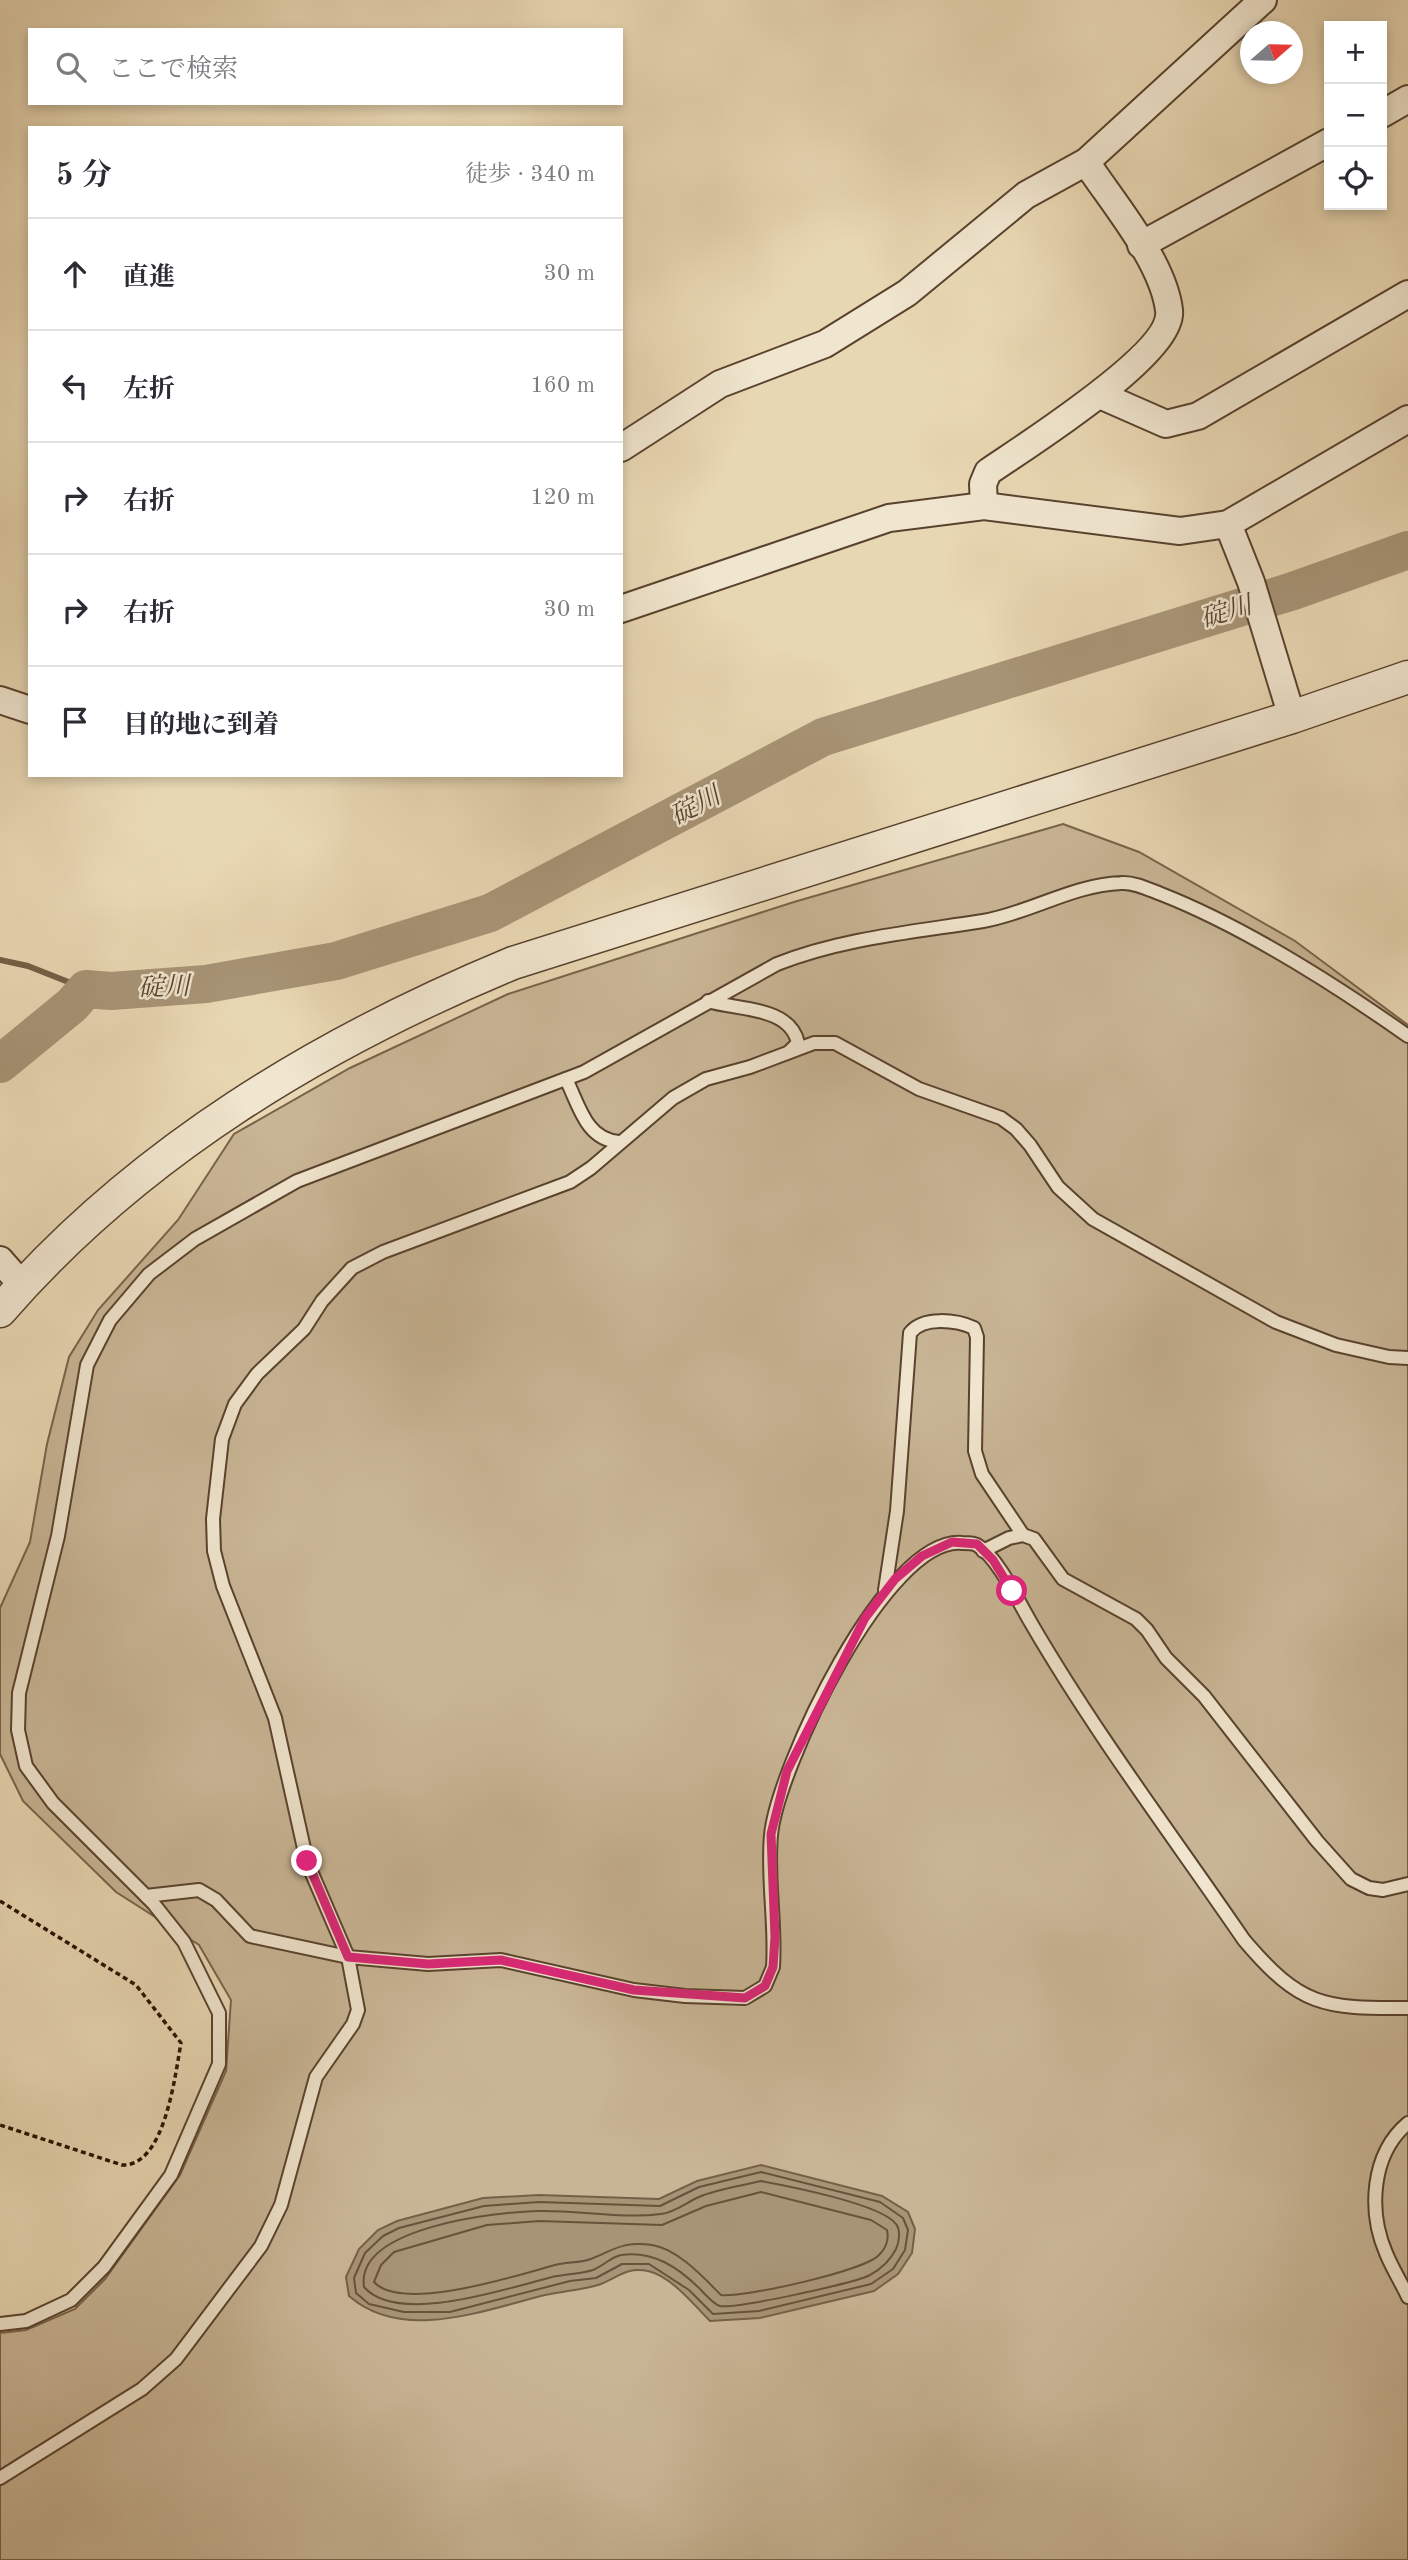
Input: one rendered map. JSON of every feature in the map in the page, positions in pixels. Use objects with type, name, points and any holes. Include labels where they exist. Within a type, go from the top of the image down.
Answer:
[{"type":"street","points":[[623,447],[720,384],[825,344],[906,293],[1026,195],[1086,162],[1263,0]]},
{"type":"street","points":[[1387,111],[1408,99]]},
{"type":"street","points":[[1141,245],[1324,145]]},
{"type":"street","points":[[984,506],[983,484],[988,472],[1100,395],[1165,333],[1170,312],[1163,287],[1141,245],[1086,162]]},
{"type":"street","points":[[1100,395],[1166,424],[1198,416],[1408,294]]},
{"type":"street","points":[[623,608],[889,518],[984,506],[1180,531],[1228,524],[1408,419]]},
{"type":"street","points":[[1228,524],[1251,582],[1292,717]]},
{"type":"street","points":[[0,1311],[22,1285],[116,1197],[171,1151],[266,1087],[371,1028],[447,990],[513,963],[1292,717],[1408,677]]},
{"type":"street","points":[[0,700],[28,709]]},
{"type":"street","points":[[0,1260],[22,1285]]},
{"type":"lane","points":[[0,2324],[26,2320],[71,2300],[104,2267],[172,2175],[219,2064],[219,2012],[184,1942],[146,1896],[53,1803],[26,1766],[18,1730],[19,1693],[50,1574],[87,1365],[110,1320],[149,1274],[195,1239],[297,1181],[584,1072],[777,964],[809,951],[858,940],[1001,918],[1083,889],[1124,882],[1182,902],[1246,934],[1408,1036]]},
{"type":"lane","points":[[708,1001],[766,1013],[790,1024],[798,1043],[789,1052]]},
{"type":"lane","points":[[0,2478],[159,2377],[176,2359],[261,2246],[281,2205],[316,2077],[353,2024],[358,2010],[348,1957],[307,1861],[275,1718],[223,1586],[214,1551],[213,1518],[222,1439],[235,1404],[257,1374],[304,1329],[322,1301],[352,1268],[383,1252],[570,1182],[591,1168],[673,1098],[706,1079],[750,1067],[814,1043],[835,1043],[919,1089],[1001,1118],[1016,1129],[1030,1145],[1058,1187],[1093,1219],[1276,1322],[1336,1345],[1389,1357],[1408,1358]]},
{"type":"lane","points":[[566,1079],[595,1135],[607,1141],[619,1142]]},
{"type":"lane","points":[[884,1594],[897,1511],[910,1333],[915,1325],[925,1322],[963,1323],[974,1328],[977,1337],[975,1451],[982,1474],[1023,1535]]},
{"type":"lane","points":[[983,1551],[1009,1538],[1023,1535],[1034,1539],[1044,1549],[1062,1579],[1128,1614],[1147,1630],[1166,1658],[1205,1696],[1317,1841],[1351,1880],[1368,1888],[1383,1890],[1408,1884]]},
{"type":"lane","points":[[146,1896],[199,1890],[216,1900],[250,1936],[348,1957],[428,1964],[501,1960],[634,1990],[685,1996],[745,1998],[765,1986],[773,1967],[775,1937],[771,1834],[787,1771],[865,1618],[884,1594],[922,1556],[952,1542],[977,1544],[993,1560],[1069,1687],[1244,1940],[1270,1971],[1301,1994],[1349,2008],[1408,2008]]},
{"type":"lane","points":[[1408,2123],[1381,2159],[1376,2190],[1376,2222],[1386,2253],[1408,2297]]},
{"type":"path","points":[[0,1901],[136,1985],[181,2043],[172,2099],[159,2133],[145,2159],[138,2164],[122,2165],[0,2125]]},
{"type":"shaded area","points":[[1063,824],[1139,852],[1295,941],[1408,1025],[1408,2560],[0,2560],[0,2333],[26,2330],[75,2309],[105,2279],[180,2175],[226,2071],[231,2000],[199,1945],[116,1892],[23,1801],[0,1754],[0,1608],[30,1542],[47,1444],[69,1357],[98,1310],[178,1220],[234,1134],[350,1068],[508,994],[794,902]]},
{"type":"water","points":[[761,2165],[882,2196],[908,2212],[915,2229],[912,2253],[898,2274],[874,2291],[760,2318],[710,2321],[674,2285],[657,2274],[640,2270],[627,2272],[592,2287],[545,2295],[444,2319],[394,2318],[370,2310],[349,2296],[346,2277],[359,2249],[378,2230],[397,2221],[483,2198],[539,2195],[659,2199],[697,2181]]},
{"type":"waterway","name":"碇川","points":[[0,1064],[72,1005],[86,989],[111,991],[206,984],[336,961],[490,913],[823,737],[1293,591],[1408,550]]},
{"type":"waterway","points":[[0,960],[28,966],[86,989]]},
{"type":"route","points":[[307,1861],[348,1957],[428,1964],[501,1960],[634,1990],[685,1996],[745,1998],[765,1986],[773,1967],[775,1937],[771,1898],[771,1834],[787,1771],[865,1618],[895,1579],[922,1556],[952,1542],[977,1544],[993,1560],[1012,1591]]}]
